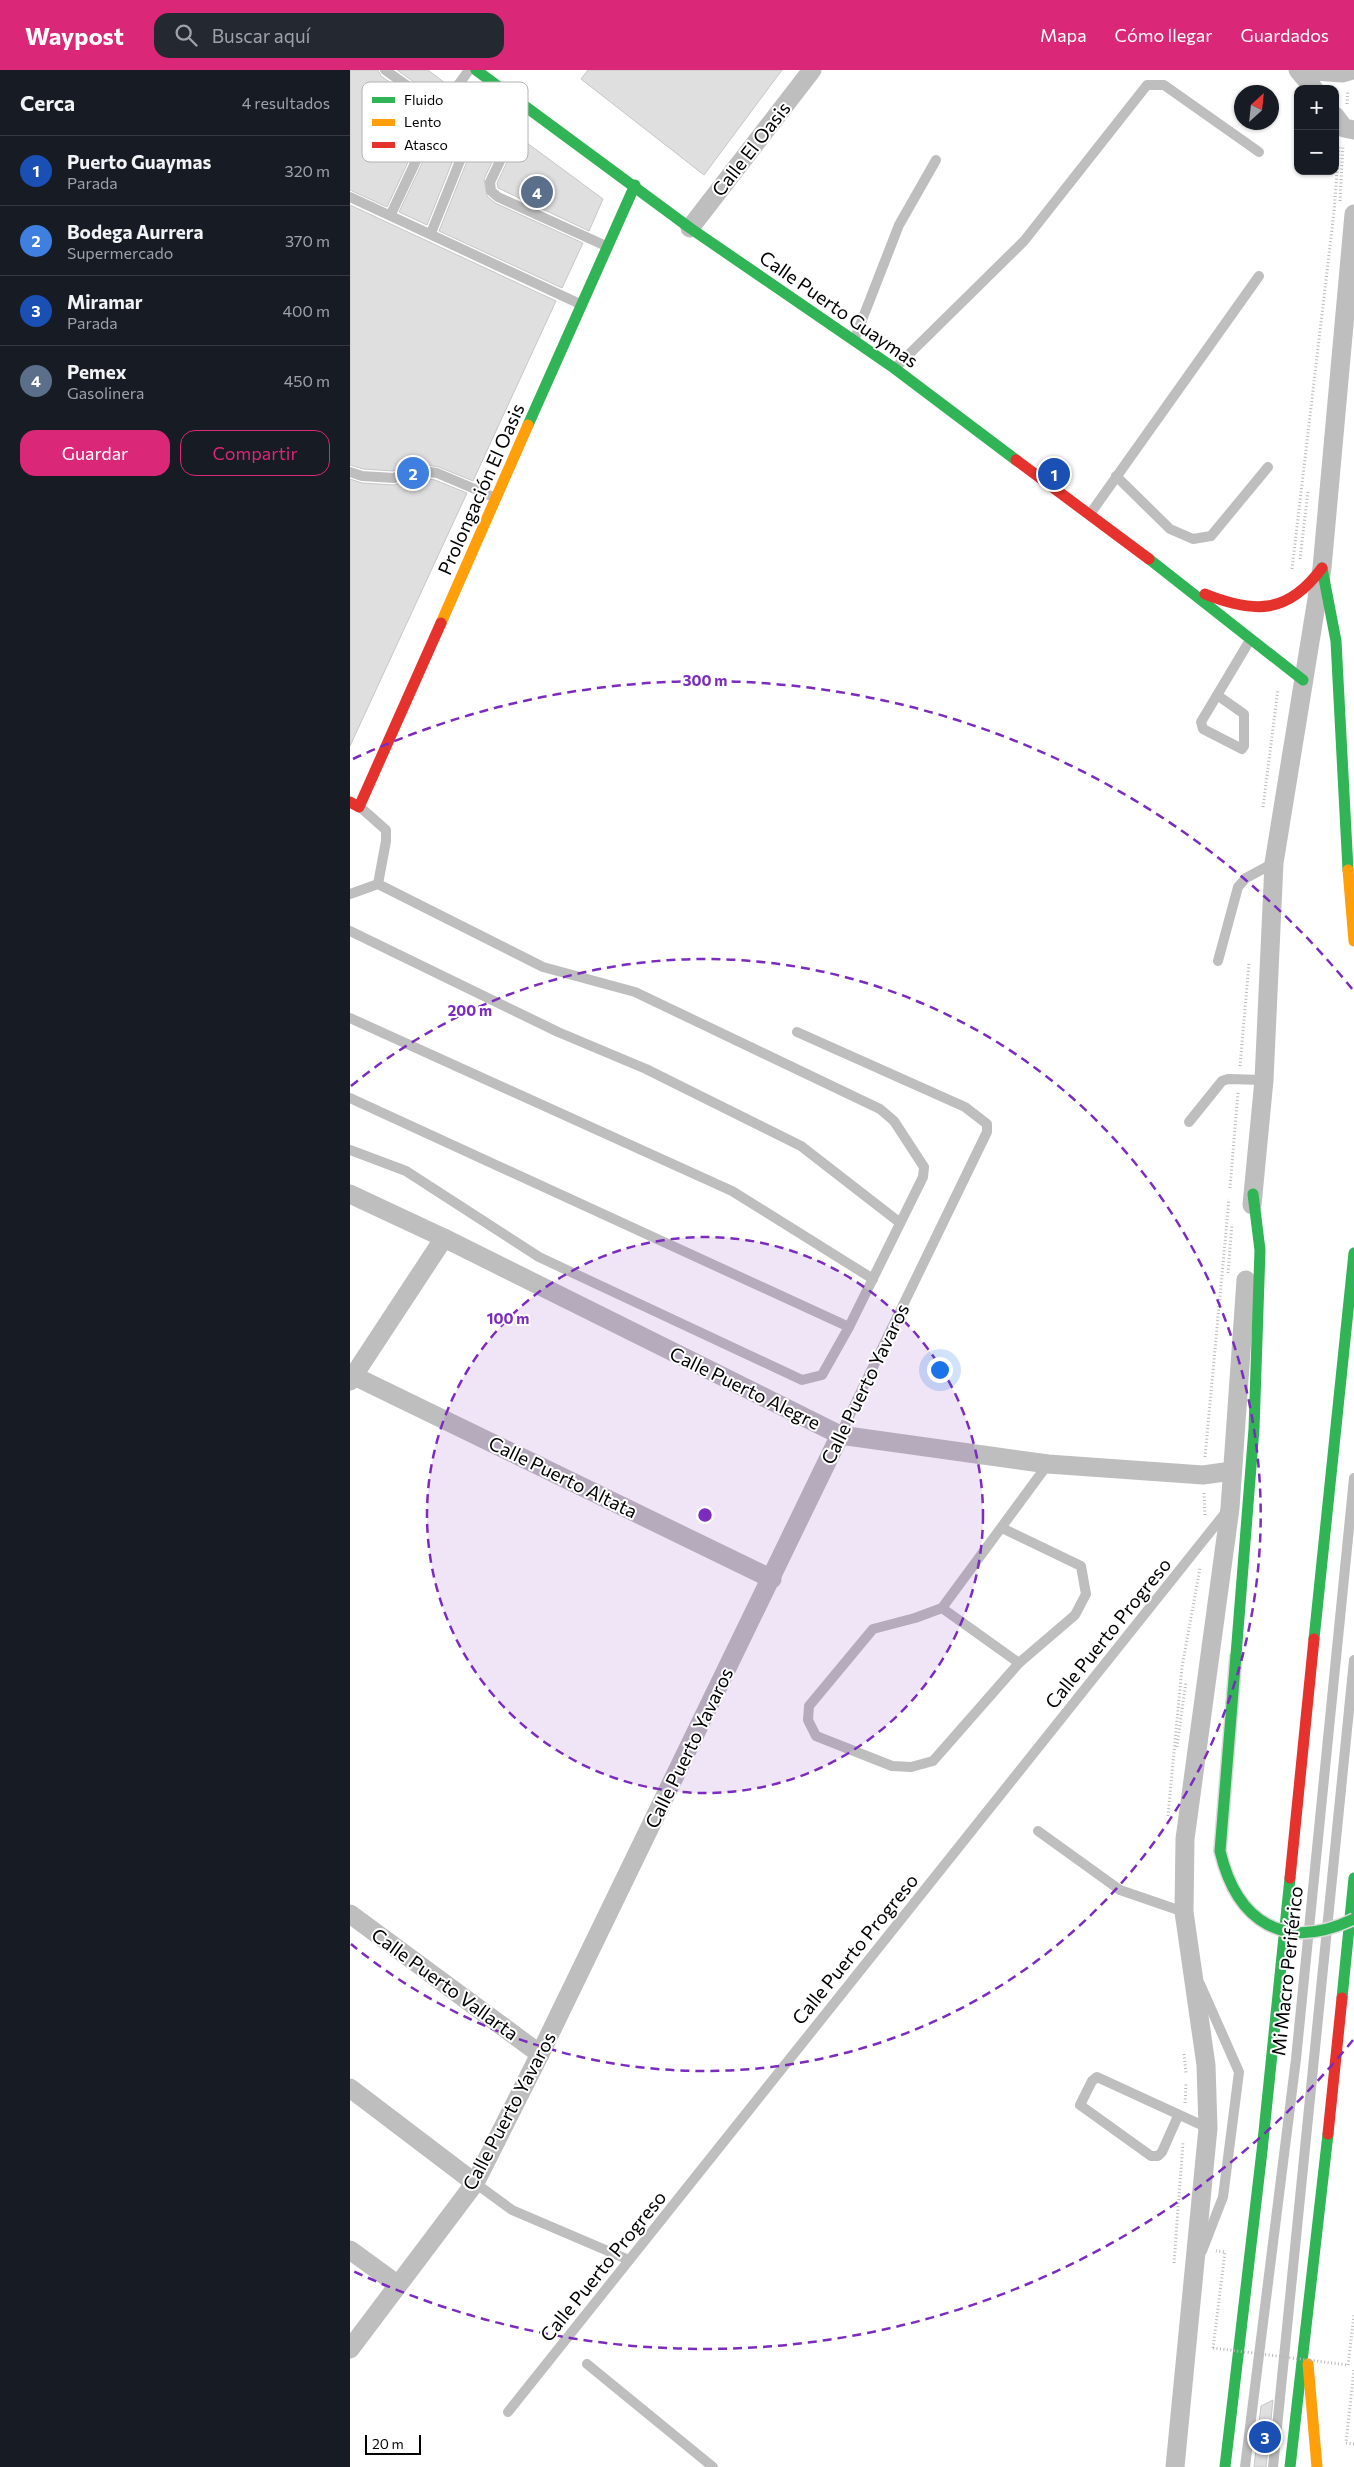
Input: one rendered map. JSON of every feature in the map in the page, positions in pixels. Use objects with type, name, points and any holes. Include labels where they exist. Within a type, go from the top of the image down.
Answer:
[{"type":"main road","name":"Calle Puerto Guaymas","points":[[476,70],[493,82]]},
{"type":"main road","name":"Calle Puerto Guaymas","points":[[528,107],[690,228],[894,368],[1089,514],[1303,680]]},
{"type":"main road","name":"Prolongación El Oasis","points":[[355,805],[497,498],[634,186]]},
{"type":"main road","name":"Calle Puerto Guaymas","points":[[1178,582],[1237,606],[1264,608],[1277,606],[1296,597],[1307,587],[1322,568]]},
{"type":"main road","points":[[1322,568],[1336,641],[1345,833],[1354,941]]},
{"type":"main road","points":[[1253,1194],[1260,1250],[1254,1429],[1220,1851],[1226,1880],[1241,1904],[1258,1918],[1276,1929],[1305,1934],[1320,1933],[1334,1930],[1354,1919]]},
{"type":"main road","points":[[1225,2467],[1262,2151],[1354,1253]]},
{"type":"main road","points":[[1290,2467],[1332,2102],[1354,1878]]},
{"type":"main road","points":[[1332,2102],[1348,2061]]},
{"type":"main road","points":[[1306,2339],[1317,2467]]},
{"type":"main road","points":[[1218,2430],[1235,2373]]},
{"type":"street","name":"Calle El Oasis","points":[[690,228],[812,70]]},
{"type":"street","points":[[1299,70],[1342,73],[1353,70]]},
{"type":"street","points":[[1299,70],[1311,85]]},
{"type":"street","points":[[1339,121],[1344,128],[1354,130]]},
{"type":"street","points":[[1175,2467],[1208,2128],[1206,2064],[1194,1969],[1184,1912],[1185,1839],[1230,1508],[1253,1194],[1264,1080],[1274,863],[1322,568],[1354,214]]},
{"type":"street","name":"Calle Puerto Alegre","points":[[350,1194],[444,1238],[840,1435],[1048,1464],[1203,1475],[1232,1471]]},
{"type":"street","points":[[352,1379],[444,1238]]},
{"type":"street","name":"Calle Puerto Altata","points":[[352,1379],[772,1578]]},
{"type":"street","name":"Calle Puerto Yavaros","points":[[350,2348],[475,2183],[540,2054],[840,1435]]},
{"type":"street","name":"Calle Puerto Vallarta","points":[[350,1914],[540,2054]]},
{"type":"street","points":[[350,2088],[475,2183]]},
{"type":"street","points":[[350,2250],[398,2285]]},
{"type":"lane","points":[[385,70],[402,82]]},
{"type":"lane","points":[[461,82],[470,70]]},
{"type":"lane","points":[[894,368],[1024,241],[1147,85],[1164,85],[1259,152]]},
{"type":"lane","points":[[854,339],[899,225],[936,160]]},
{"type":"lane","points":[[391,214],[416,162]]},
{"type":"lane","points":[[431,233],[460,162]]},
{"type":"lane","points":[[500,162],[490,182],[491,191],[498,197],[608,247]]},
{"type":"lane","points":[[350,197],[391,214],[583,305]]},
{"type":"lane","points":[[1089,514],[1259,276]]},
{"type":"lane","points":[[1116,476],[1170,529],[1193,539],[1211,536],[1268,467]]},
{"type":"lane","points":[[350,472],[362,476],[394,478],[414,470],[437,473],[497,498]]},
{"type":"lane","points":[[1217,694],[1244,714],[1244,746],[1242,749],[1201,726],[1217,694],[1250,640]]},
{"type":"lane","points":[[355,805],[386,830],[386,841],[378,884]]},
{"type":"lane","points":[[1218,961],[1238,887],[1246,878],[1274,863]]},
{"type":"lane","points":[[350,894],[378,884],[543,967],[635,992],[880,1109],[894,1121],[924,1167],[923,1177],[873,1279],[822,1375],[802,1380],[539,1257],[406,1172],[350,1150]]},
{"type":"lane","points":[[350,931],[558,1032],[646,1070],[801,1146],[900,1222]]},
{"type":"lane","points":[[350,1018],[732,1191],[873,1279]]},
{"type":"lane","name":"Calle Puerto Yavaros","points":[[797,1032],[965,1107],[986,1124],[987,1132],[840,1435]]},
{"type":"lane","points":[[1189,1122],[1222,1081],[1228,1079],[1264,1080]]},
{"type":"lane","points":[[350,1098],[849,1327]]},
{"type":"lane","points":[[1002,1528],[1081,1566],[1086,1594],[1075,1615],[1019,1663],[933,1761],[911,1767],[892,1766],[816,1736],[808,1720],[809,1706],[873,1629],[915,1618],[942,1608],[1048,1464]]},
{"type":"lane","name":"Mi Macro Periférico","points":[[1246,2467],[1296,2059],[1354,1478]]},
{"type":"lane","name":"Calle Puerto Progreso","points":[[508,2412],[1230,1508]]},
{"type":"lane","points":[[942,1608],[1019,1663]]},
{"type":"lane","name":"Mi Macro Periférico","points":[[1273,2467],[1354,1660]]},
{"type":"lane","points":[[1038,1831],[1120,1890],[1184,1912]]},
{"type":"lane","points":[[1194,1969],[1239,2072],[1224,2197],[1194,2270]]},
{"type":"lane","points":[[1178,2116],[1162,2152],[1158,2156],[1151,2156],[1080,2105],[1092,2081],[1097,2077],[1178,2116],[1208,2128]]},
{"type":"lane","points":[[475,2183],[512,2210],[630,2260]]},
{"type":"lane","points":[[587,2364],[713,2467]]},
{"type":"path","points":[[1214,2260],[1215,2251],[1225,2252],[1213,2348],[1348,2365],[1354,2315]]},
{"type":"path","points":[[1354,2370],[1346,2443],[1354,2444]]},
{"type":"building","points":[[350,70],[378,70],[381,76],[390,82],[362,82],[362,162],[408,162],[387,207],[350,190]]},
{"type":"building","points":[[397,70],[428,70],[444,82],[414,82]]},
{"type":"building","points":[[588,70],[782,70],[704,175],[581,79]]},
{"type":"building","points":[[528,144],[603,199],[589,231],[498,188],[497,183],[507,162],[528,162]]},
{"type":"building","points":[[423,162],[452,162],[427,225],[399,212]]},
{"type":"building","points":[[467,162],[492,162],[484,179],[487,196],[495,203],[583,243],[562,288],[439,231]]},
{"type":"building","points":[[350,205],[556,301],[473,481],[439,467],[415,463],[393,471],[363,469],[350,465]]},
{"type":"building","points":[[415,477],[435,480],[467,493],[350,746],[350,479],[362,483],[394,485]]},
{"type":"building","points":[[1273,2400],[1266,2467],[1254,2467],[1261,2406]]},
{"type":"traffic: fast","points":[[476,70],[492,82]]},
{"type":"traffic: fast","points":[[528,108],[690,228],[894,368],[1016,460]]},
{"type":"traffic: fast","points":[[528,425],[635,185]]},
{"type":"traffic: fast","points":[[1149,559],[1303,680]]},
{"type":"traffic: fast","points":[[1322,568],[1336,641],[1348,870]]},
{"type":"traffic: fast","points":[[1236,1655],[1254,1429],[1260,1250],[1253,1194]]},
{"type":"traffic: fast","points":[[1314,1639],[1354,1253]]},
{"type":"traffic: fast","points":[[1236,1655],[1220,1851],[1228,1876],[1238,1897],[1252,1913],[1268,1924],[1286,1931],[1306,1932],[1329,1929],[1354,1919]]},
{"type":"traffic: fast","points":[[1225,2467],[1262,2151],[1290,1878]]},
{"type":"traffic: fast","points":[[1342,1998],[1354,1878]]},
{"type":"traffic: fast","points":[[1290,2467],[1328,2134]]},
{"type":"traffic: slow","points":[[441,623],[528,425]]},
{"type":"traffic: slow","points":[[1348,870],[1354,941]]},
{"type":"traffic: slow","points":[[1308,2364],[1317,2467]]},
{"type":"traffic: jam","points":[[1016,460],[1149,559]]},
{"type":"traffic: jam","points":[[1205,594],[1240,605],[1270,606],[1283,602],[1296,594],[1322,568]]},
{"type":"traffic: jam","points":[[350,802],[359,807],[441,623]]},
{"type":"traffic: jam","points":[[1290,1878],[1314,1639]]},
{"type":"traffic: jam","points":[[1328,2134],[1342,1998]]},
{"type":"place","name":"Pemex","points":[[537,192]]},
{"type":"place","name":"Bodega Aurrera","points":[[413,473]]},
{"type":"place","name":"Puerto Guaymas","points":[[1054,474]]},
{"type":"place","name":"Miramar","points":[[1265,2437]]}]
